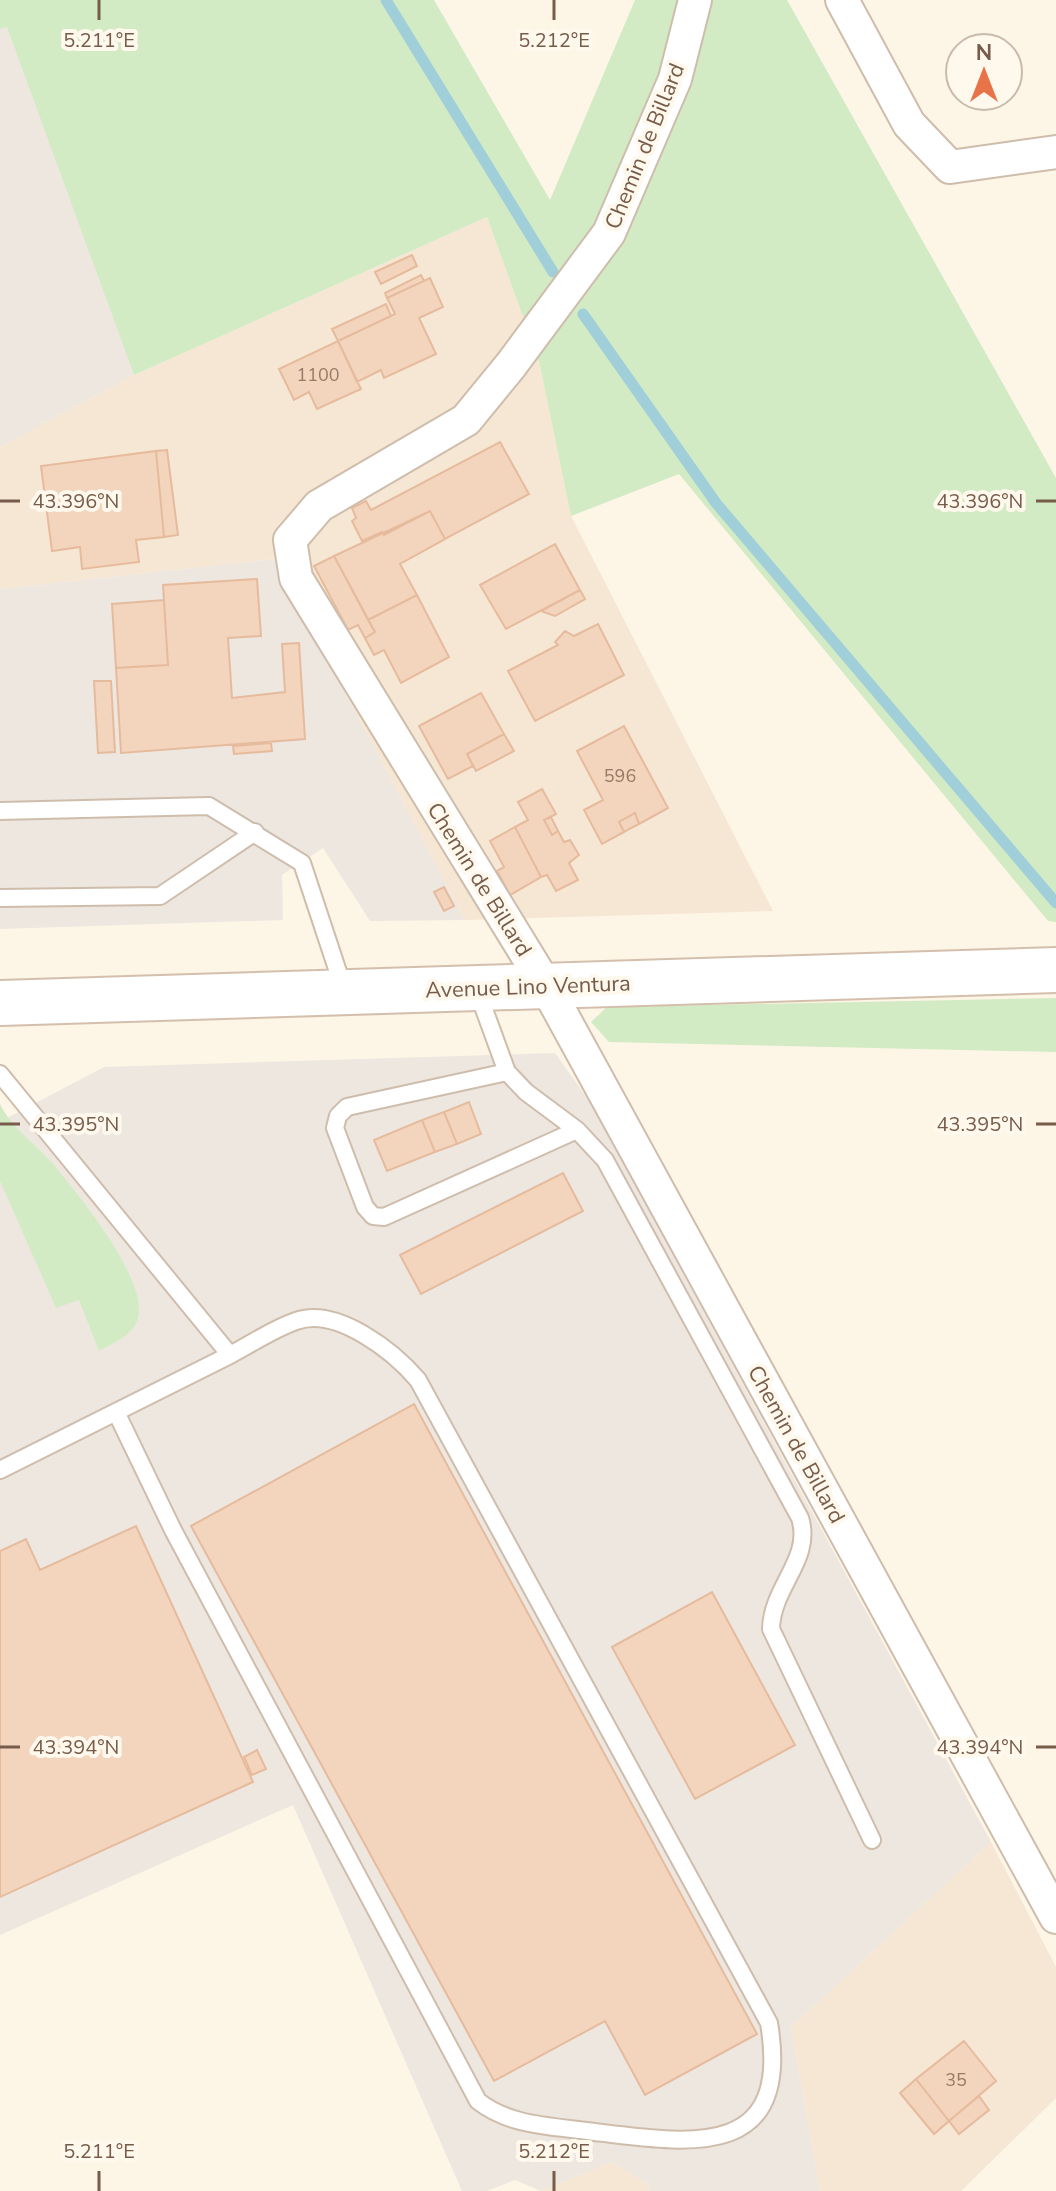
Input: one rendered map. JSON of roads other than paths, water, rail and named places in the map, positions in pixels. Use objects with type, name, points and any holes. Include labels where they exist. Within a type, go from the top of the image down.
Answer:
[{"type":"main road","name":"Avenue Lino Ventura","points":[[0,1003],[1056,970]]},
{"type":"street","name":"Chemin de Billard","points":[[695,0],[675,79],[609,233],[466,420],[319,506],[290,540],[296,578],[546,986],[1056,1917]]},
{"type":"street","points":[[842,0],[909,124],[950,167],[1056,152]]},
{"type":"lane","points":[[0,811],[209,806],[302,863],[345,992]]},
{"type":"lane","points":[[0,898],[160,896],[255,832]]},
{"type":"lane","points":[[477,988],[507,1072],[526,1092],[577,1130],[605,1160],[800,1518],[805,1533],[800,1552],[771,1609],[771,1629],[872,1840]]},
{"type":"lane","points":[[507,1072],[347,1107],[338,1116],[335,1128],[365,1207],[373,1216],[384,1217],[577,1130]]},
{"type":"lane","points":[[0,1074],[230,1355]]},
{"type":"lane","points":[[0,1470],[117,1414],[299,1319],[334,1322],[366,1335],[395,1353],[418,1380],[769,2023],[774,2053],[771,2088],[756,2115],[730,2135],[699,2140],[655,2139],[520,2122],[494,2114],[478,2101],[173,1530],[117,1414]]},
{"type":"waterway","points":[[386,0],[553,272]]},
{"type":"waterway","points":[[583,314],[716,503],[1056,903]]}]
